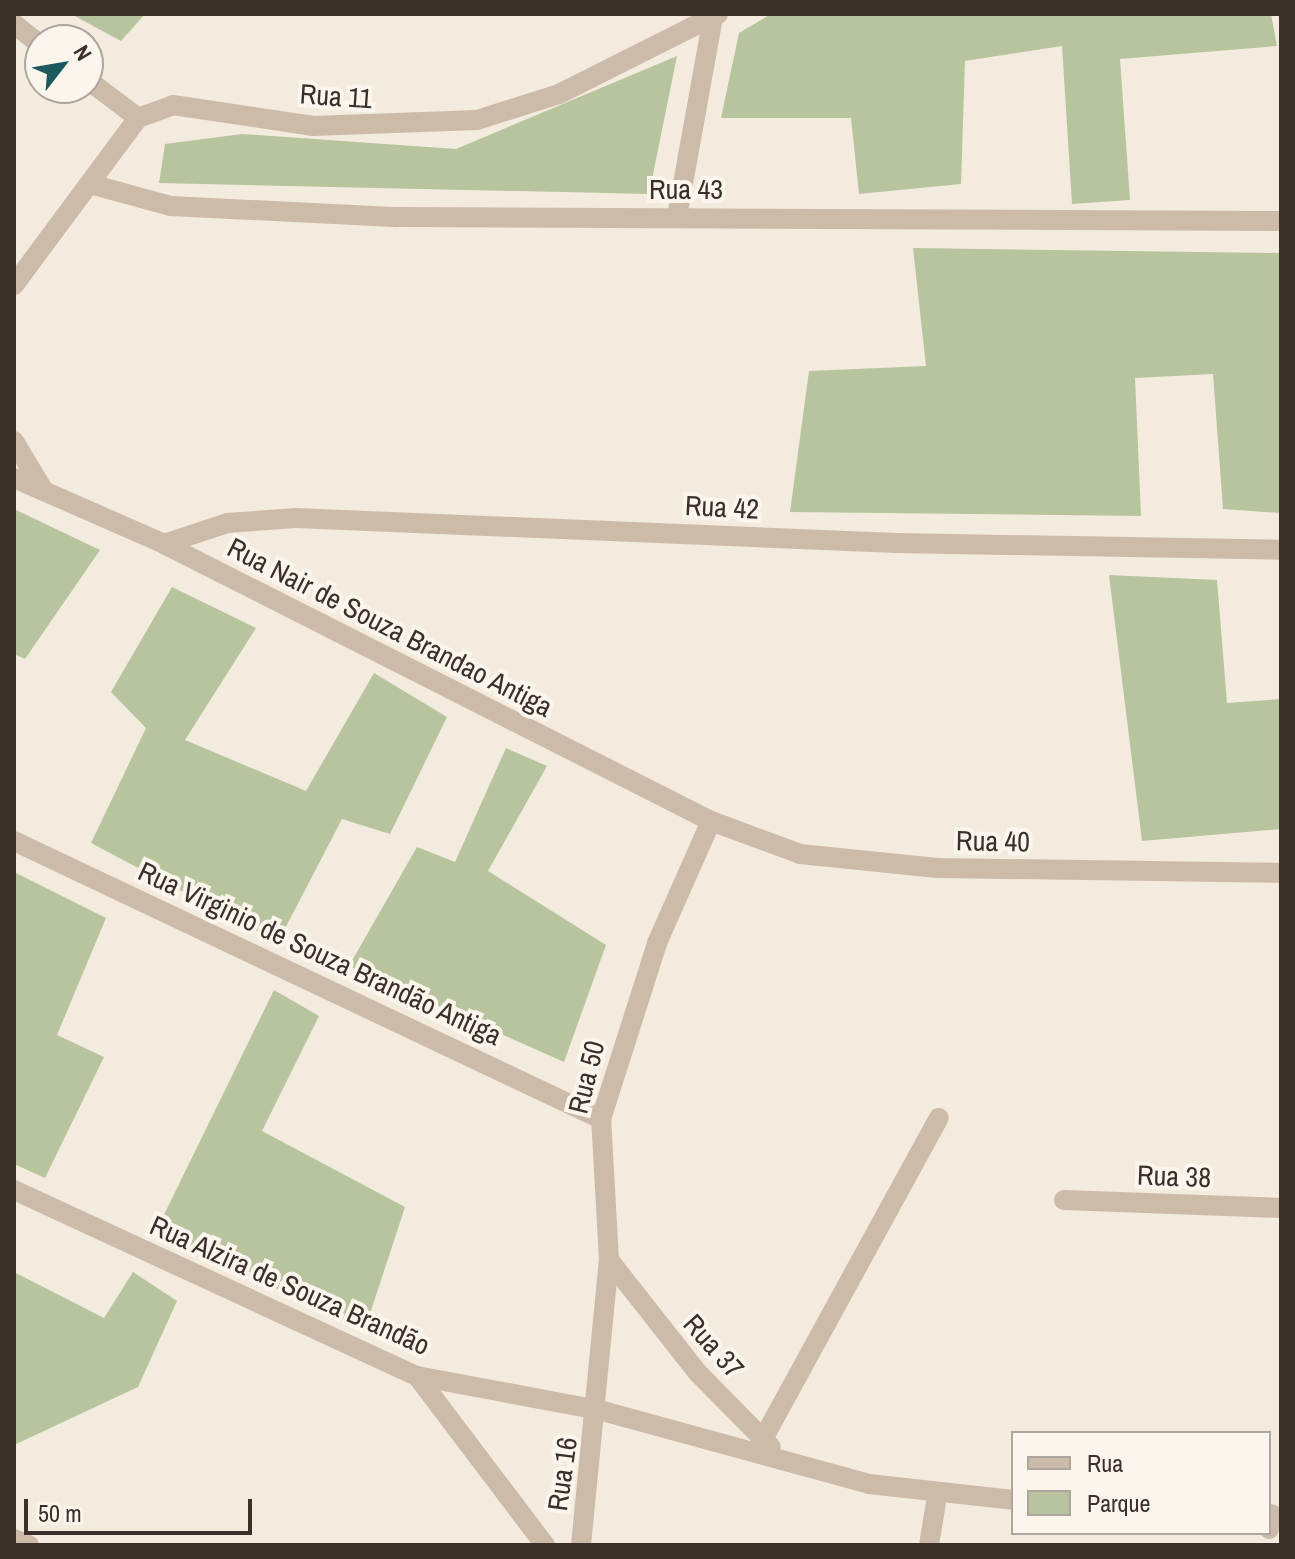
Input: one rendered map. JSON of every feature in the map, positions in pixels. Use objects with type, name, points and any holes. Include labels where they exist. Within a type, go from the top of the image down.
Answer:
[{"type":"street","name":"Rua 11","points":[[138,118],[173,105],[313,126],[477,120],[559,94],[715,16]]},
{"type":"street","points":[[677,217],[715,16]]},
{"type":"street","points":[[14,285],[94,185],[138,118],[104,92]]},
{"type":"street","name":"Rua 43","points":[[94,185],[170,206],[398,217],[1281,221]]},
{"type":"street","points":[[14,441],[42,488]]},
{"type":"street","name":"Rua Nair de Souza Brandao Antiga","points":[[14,478],[164,544],[711,821]]},
{"type":"street","name":"Rua 42","points":[[164,544],[227,523],[296,518],[896,543],[1281,550]]},
{"type":"street","name":"Rua 40","points":[[711,821],[843,863],[1281,873]]},
{"type":"street","name":"Rua 50","points":[[599,1410],[609,1260],[601,1119],[657,943],[711,821]]},
{"type":"street","name":"Rua Virginio de Souza Brandão Antiga","points":[[14,841],[601,1119]]},
{"type":"street","points":[[763,1439],[939,1118]]},
{"type":"street","name":"Rua Alzira de Souza Brandão","points":[[14,1190],[417,1376],[599,1410]]},
{"type":"street","name":"Rua 38","points":[[1064,1200],[1281,1208]]},
{"type":"street","name":"Rua 37","points":[[609,1260],[697,1372],[786,1463]]},
{"type":"street","points":[[417,1376],[545,1545]]},
{"type":"street","points":[[599,1410],[786,1463],[937,1496],[1011,1500]]},
{"type":"street","name":"Rua 16","points":[[581,1545],[599,1410]]},
{"type":"street","points":[[929,1545],[937,1496]]},
{"type":"street","points":[[14,1539],[29,1545]]},
{"type":"green space","points":[[71,14],[145,14],[121,41],[104,32],[104,24],[90,24]]},
{"type":"green space","points":[[771,14],[1271,14],[1277,46],[1120,59],[1130,200],[1072,204],[1062,46],[965,61],[961,184],[859,194],[851,118],[721,118],[739,33]]},
{"type":"green space","points":[[677,56],[649,194],[159,183],[165,144],[242,134],[456,149]]},
{"type":"green space","points":[[913,248],[1281,253],[1281,513],[1223,509],[1213,374],[1135,378],[1141,516],[790,512],[809,371],[926,366]]},
{"type":"green space","points":[[14,509],[100,550],[25,659],[14,654]]},
{"type":"green space","points":[[1109,575],[1217,580],[1227,703],[1281,699],[1281,829],[1142,841]]},
{"type":"green space","points":[[172,587],[256,628],[185,740],[306,791],[374,673],[447,717],[390,834],[342,819],[278,942],[91,843],[146,728],[111,692]]},
{"type":"green space","points":[[506,748],[547,766],[488,871],[606,945],[564,1062],[349,966],[417,847],[455,862]]},
{"type":"green space","points":[[14,872],[106,918],[57,1035],[104,1057],[45,1178],[14,1164]]},
{"type":"green space","points":[[274,990],[319,1016],[262,1131],[405,1207],[364,1332],[157,1229]]},
{"type":"green space","points":[[14,1272],[104,1318],[133,1272],[177,1301],[138,1387],[14,1445]]}]
